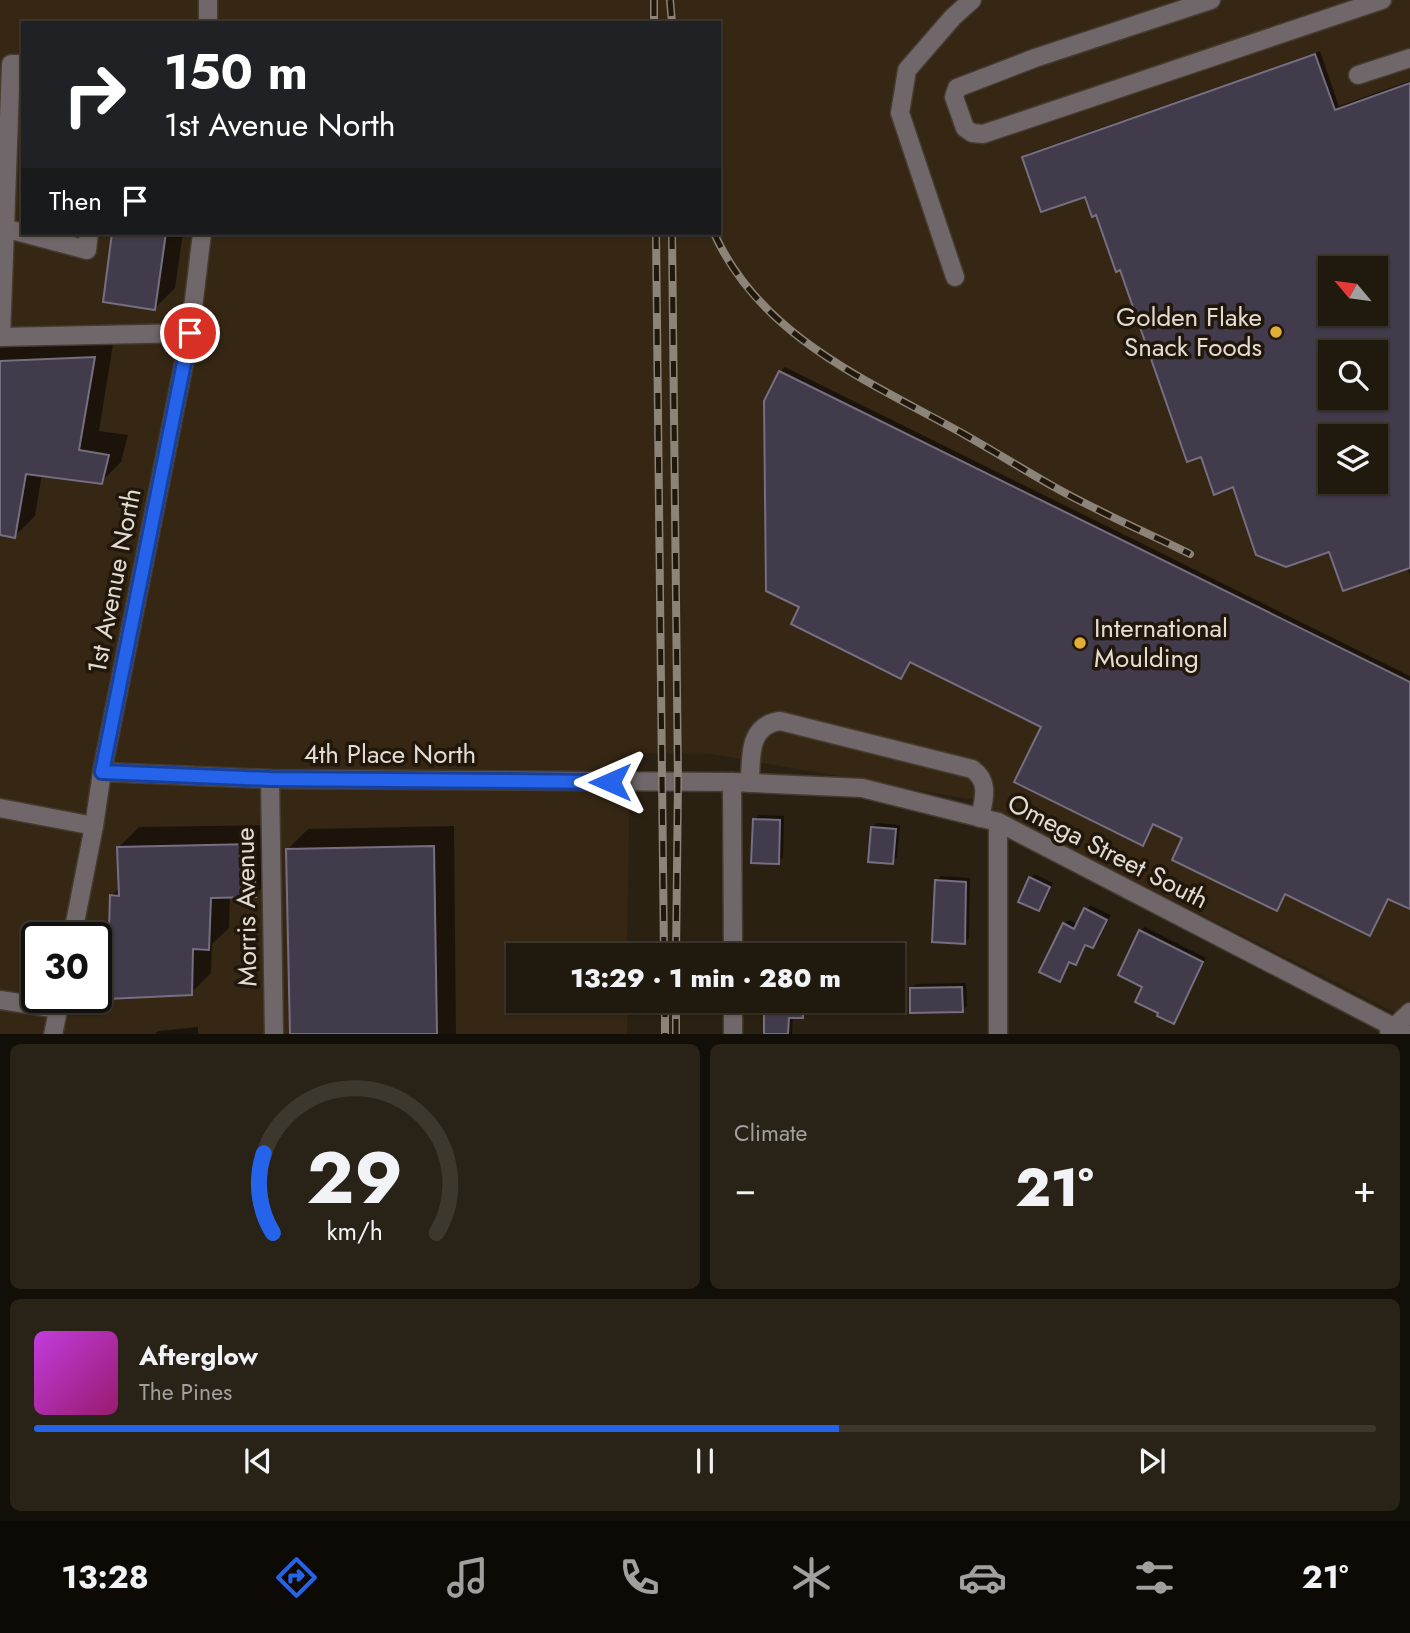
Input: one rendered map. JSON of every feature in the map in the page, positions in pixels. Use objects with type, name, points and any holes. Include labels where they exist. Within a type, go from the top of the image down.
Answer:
[{"type":"street","points":[[208,0],[208,21]]},
{"type":"street","points":[[955,277],[900,113],[907,70],[972,0]]},
{"type":"street","points":[[1211,0],[1035,58],[957,88],[954,97],[965,128],[972,134],[983,134],[1382,0]]},
{"type":"street","points":[[1358,75],[1410,58]]},
{"type":"street","points":[[21,64],[11,64],[2,228],[0,337],[190,333]]},
{"type":"street","points":[[2,228],[21,233]]},
{"type":"street","points":[[29,235],[87,250],[89,235]]},
{"type":"street","name":"1st Avenue North","points":[[75,922],[102,772],[190,333],[202,235]]},
{"type":"street","points":[[734,943],[741,783],[760,728],[769,722],[780,721],[972,769],[984,783],[989,820],[998,1034]]},
{"type":"street","name":"4th Place North","points":[[102,772],[270,779],[678,781]]},
{"type":"street","name":"Morris Avenue","points":[[270,779],[274,1034]]},
{"type":"street","name":"Omega Street South","points":[[678,781],[862,788],[989,820],[1397,1032]]},
{"type":"street","points":[[0,807],[94,826]]},
{"type":"street","points":[[0,1000],[21,1001]]},
{"type":"street","points":[[1397,1032],[1410,1012]]},
{"type":"street","points":[[53,1034],[57,1013]]},
{"type":"street","points":[[733,1013],[733,1034]]},
{"type":"shaded area","points":[[0,0],[1410,0],[1410,1020],[975,800],[712,754],[630,753],[627,943],[506,943],[506,1013],[627,1013],[627,1034],[0,1034]]},
{"type":"building","name":"Golden Flake Snack Foods","points":[[1315,54],[1335,110],[1410,83],[1410,568],[1343,591],[1329,552],[1286,567],[1256,555],[1233,487],[1214,495],[1201,457],[1187,462],[1120,270],[1116,272],[1096,215],[1092,217],[1085,197],[1041,212],[1022,157]]},
{"type":"building","points":[[112,235],[166,235],[155,310],[103,302]]},
{"type":"building","points":[[95,357],[79,450],[109,455],[102,484],[26,474],[15,538],[0,535],[0,361]]},
{"type":"building","name":"International Moulding","points":[[779,371],[1410,682],[1410,909],[1388,899],[1370,936],[1285,894],[1277,911],[1172,860],[1182,838],[1153,824],[1143,846],[1014,782],[1041,727],[910,662],[901,679],[791,624],[799,607],[766,591],[764,401]]},
{"type":"building","points":[[753,819],[780,820],[779,864],[751,863]]},
{"type":"building","points":[[871,827],[896,829],[893,864],[868,862]]},
{"type":"building","points":[[253,844],[256,897],[211,898],[209,950],[193,949],[192,995],[112,999],[110,895],[119,896],[117,847]]},
{"type":"building","points":[[434,846],[437,1034],[290,1034],[286,849]]},
{"type":"building","points":[[1029,877],[1050,887],[1039,911],[1018,902]]},
{"type":"building","points":[[935,880],[966,882],[965,944],[932,942]]},
{"type":"building","points":[[1084,908],[1107,920],[1093,948],[1085,945],[1076,965],[1069,962],[1060,982],[1039,972],[1063,923],[1074,929]]},
{"type":"building","points":[[1139,930],[1203,962],[1174,1024],[1135,1002],[1142,987],[1118,975]]},
{"type":"building","points":[[962,987],[963,1012],[910,1013],[910,988]]},
{"type":"building","points":[[764,1013],[803,1013],[803,1018],[789,1018],[788,1034],[764,1034]]},
{"type":"railway","points":[[654,0],[654,21]]},
{"type":"railway","points":[[670,0],[672,21]]},
{"type":"railway","points":[[656,235],[664,943]]},
{"type":"railway","points":[[672,235],[678,781],[676,943]]},
{"type":"railway","points":[[715,235],[734,269],[759,300],[787,328],[819,352],[1056,488],[1190,554]]},
{"type":"railway","points":[[665,1013],[665,1034]]},
{"type":"railway","points":[[676,1013],[676,1034]]},
{"type":"place","name":"Golden Flake Snack Foods","points":[[1276,332]]},
{"type":"place","name":"International Moulding","points":[[1080,643]]},
{"type":"route","points":[[190,333],[102,772],[270,779],[610,782]]}]
